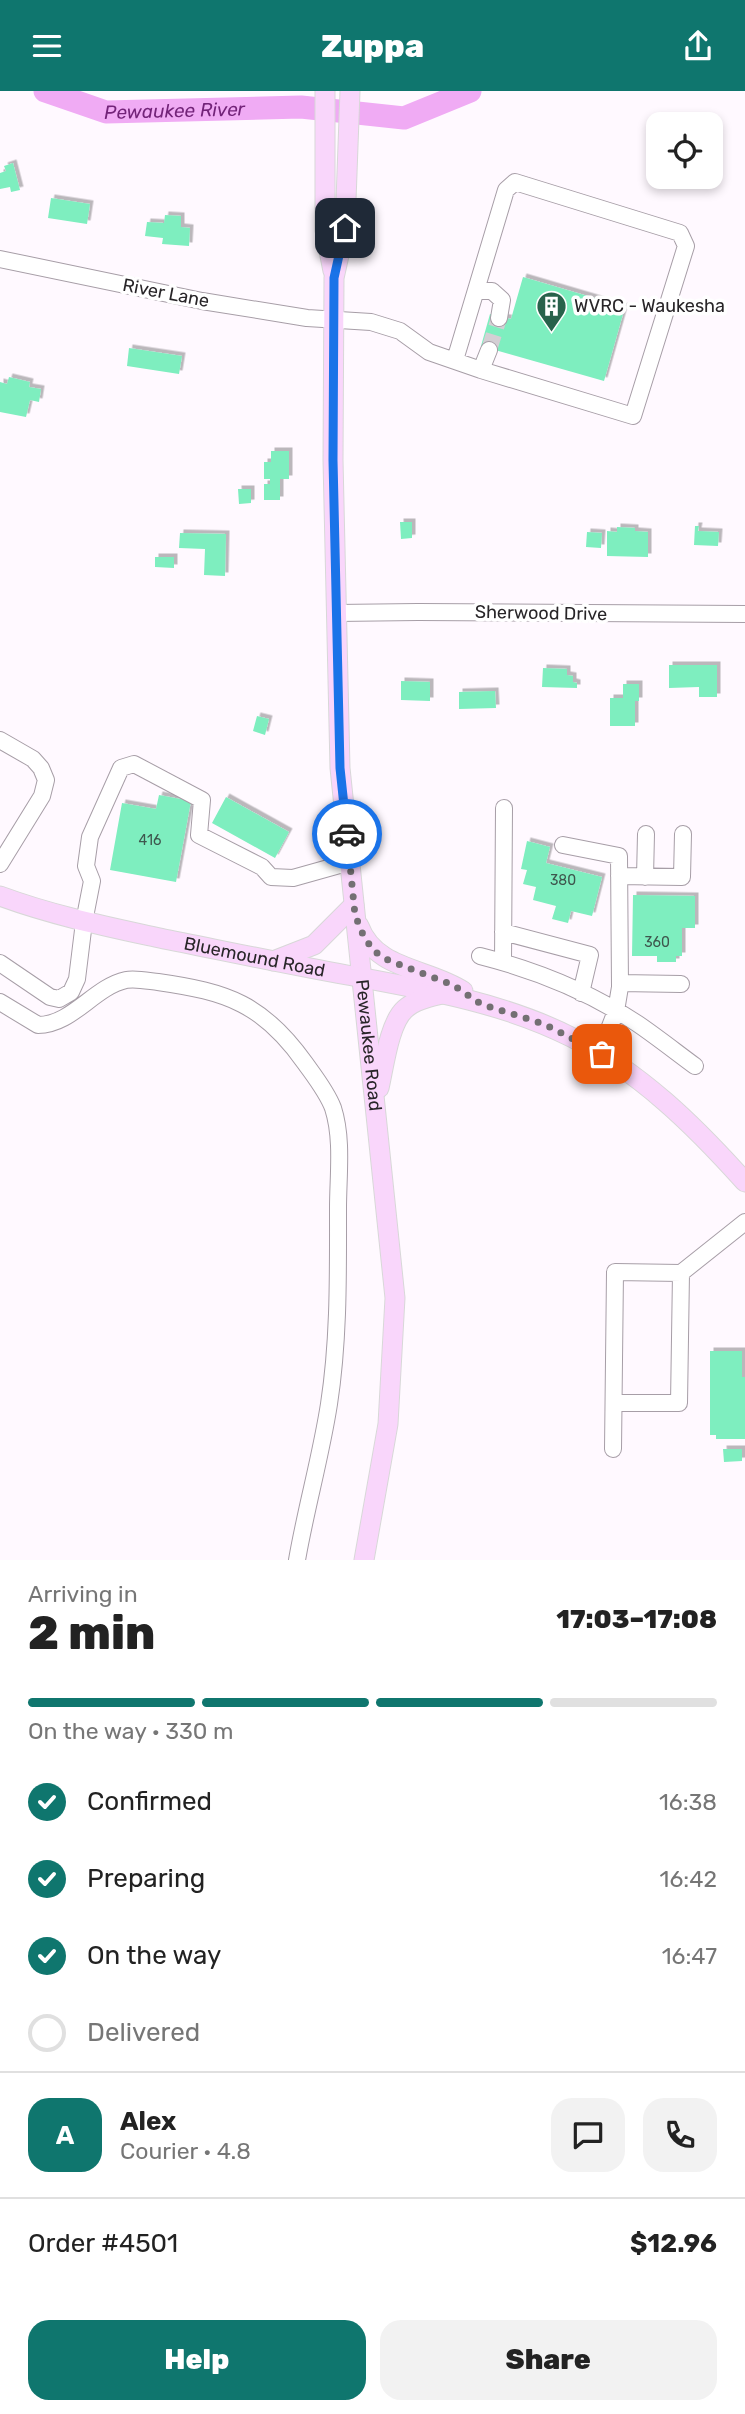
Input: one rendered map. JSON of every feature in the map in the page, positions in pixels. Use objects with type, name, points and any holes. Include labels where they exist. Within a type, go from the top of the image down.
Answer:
[{"type":"main road","name":"Pewaukee Road","points":[[325,94],[324,230],[334,278],[333,460],[340,768],[395,1298],[388,1423],[365,1560]]},
{"type":"main road","name":"Pewaukee Road","points":[[334,278],[345,228],[350,94]]},
{"type":"main road","name":"Bluemound Road","points":[[0,896],[83,922],[443,994],[544,1024],[600,1052],[631,1073],[677,1111],[745,1182]]},
{"type":"main road","points":[[272,961],[314,945],[355,910],[367,943],[383,957],[453,985],[481,1004]]},
{"type":"main road","points":[[376,1100],[393,1032],[401,1013],[414,1003],[443,994]]},
{"type":"street","name":"River Lane","points":[[0,259],[202,301],[307,318],[371,322],[400,331],[429,352],[633,416],[686,246],[680,233],[515,182],[506,190],[476,291]]},
{"type":"street","points":[[455,360],[476,291],[492,291],[502,300],[499,318]]},
{"type":"street","points":[[481,370],[489,349]]},
{"type":"street","name":"Sherwood Drive","points":[[336,613],[745,614]]},
{"type":"street","points":[[0,740],[33,759],[46,780],[42,796],[0,864]]},
{"type":"street","points":[[0,963],[50,997],[59,999],[71,992],[77,979],[83,922],[92,881],[86,866],[90,837],[121,768],[134,764],[202,800],[199,835],[262,867],[271,877],[293,878],[350,862]]},
{"type":"street","points":[[503,962],[505,809]]},
{"type":"street","points":[[645,877],[646,834]]},
{"type":"street","points":[[619,876],[682,877],[683,834]]},
{"type":"street","points":[[563,845],[619,856],[620,983],[616,1011],[600,1052]]},
{"type":"street","points":[[503,932],[590,955],[582,993]]},
{"type":"street","points":[[480,956],[503,962],[582,993],[637,1024],[695,1066]]},
{"type":"street","points":[[0,1002],[37,1025],[45,1025],[127,980],[180,986],[238,1000],[257,1012],[296,1050],[332,1105],[338,1140],[335,1357],[329,1405],[297,1560]]},
{"type":"street","points":[[620,983],[681,983]]},
{"type":"street","points":[[613,1449],[615,1272],[681,1273],[745,1222]]},
{"type":"street","points":[[614,1403],[679,1403],[681,1273]]},
{"type":"building","points":[[13,163],[20,190],[11,192],[10,187],[0,189],[0,173],[6,171],[4,166]]},
{"type":"building","points":[[51,198],[90,204],[87,224],[48,218]]},
{"type":"building","points":[[165,215],[181,216],[181,227],[190,228],[189,246],[162,244],[163,238],[145,236],[147,222],[164,223]]},
{"type":"building","name":"WVRC - Waukesha","points":[[523,277],[625,307],[604,381],[481,346],[490,314],[511,319]]},
{"type":"building","points":[[129,348],[182,356],[179,374],[127,366]]},
{"type":"building","points":[[9,377],[30,382],[29,387],[41,389],[39,402],[30,400],[26,417],[0,412],[0,382],[7,384]]},
{"type":"building","points":[[271,451],[289,451],[289,479],[280,479],[280,500],[264,500],[264,484],[270,484],[270,479],[264,479],[264,462],[271,462]]},
{"type":"building","points":[[238,489],[251,489],[251,503],[239,504]]},
{"type":"building","points":[[400,522],[412,522],[412,538],[401,539]]},
{"type":"building","points":[[695,526],[699,526],[698,531],[719,532],[718,546],[694,545]]},
{"type":"building","points":[[617,527],[648,532],[648,557],[607,556],[607,531],[617,532]]},
{"type":"building","points":[[587,532],[602,533],[601,548],[586,547]]},
{"type":"building","points":[[180,533],[226,534],[225,576],[204,575],[205,549],[179,548]]},
{"type":"building","points":[[155,557],[174,557],[174,568],[155,567]]},
{"type":"building","points":[[669,665],[717,665],[717,697],[699,697],[699,687],[669,688]]},
{"type":"building","points":[[543,668],[567,669],[567,675],[573,676],[577,688],[542,687]]},
{"type":"building","points":[[401,681],[430,682],[430,701],[401,700]]},
{"type":"building","points":[[623,684],[639,684],[639,701],[635,701],[635,726],[610,726],[610,698],[623,698]]},
{"type":"building","points":[[495,691],[496,708],[459,709],[459,692]]},
{"type":"building","points":[[257,716],[269,719],[265,735],[253,731]]},
{"type":"building","points":[[159,795],[191,801],[176,882],[110,870],[122,803],[156,809]]},
{"type":"building","points":[[226,797],[289,832],[275,858],[212,823]]},
{"type":"building","points":[[527,841],[550,847],[546,863],[602,877],[592,916],[571,911],[568,923],[552,919],[556,906],[533,900],[536,887],[523,884],[527,870],[521,869]]},
{"type":"building","points":[[633,895],[695,896],[695,928],[682,928],[682,956],[676,956],[676,962],[657,962],[657,956],[632,956]]},
{"type":"building","points":[[710,1351],[742,1351],[742,1377],[745,1377],[745,1439],[716,1439],[716,1435],[710,1435]]},
{"type":"building","points":[[723,1449],[742,1449],[742,1461],[724,1462]]},
{"type":"waterway","name":"Pewaukee River","points":[[45,91],[106,112],[301,107],[404,118],[470,91]]},
{"type":"tunnel","points":[[489,350],[499,318]]},
{"type":"way so far","points":[[347,834],[355,915],[367,943],[374,951],[388,960],[453,985],[481,1004],[544,1024],[602,1054]]},
{"type":"place","name":"WVRC - Waukesha","points":[[551,333]]},
{"type":"route","points":[[345,228],[334,278],[333,460],[340,768],[347,834]]}]
